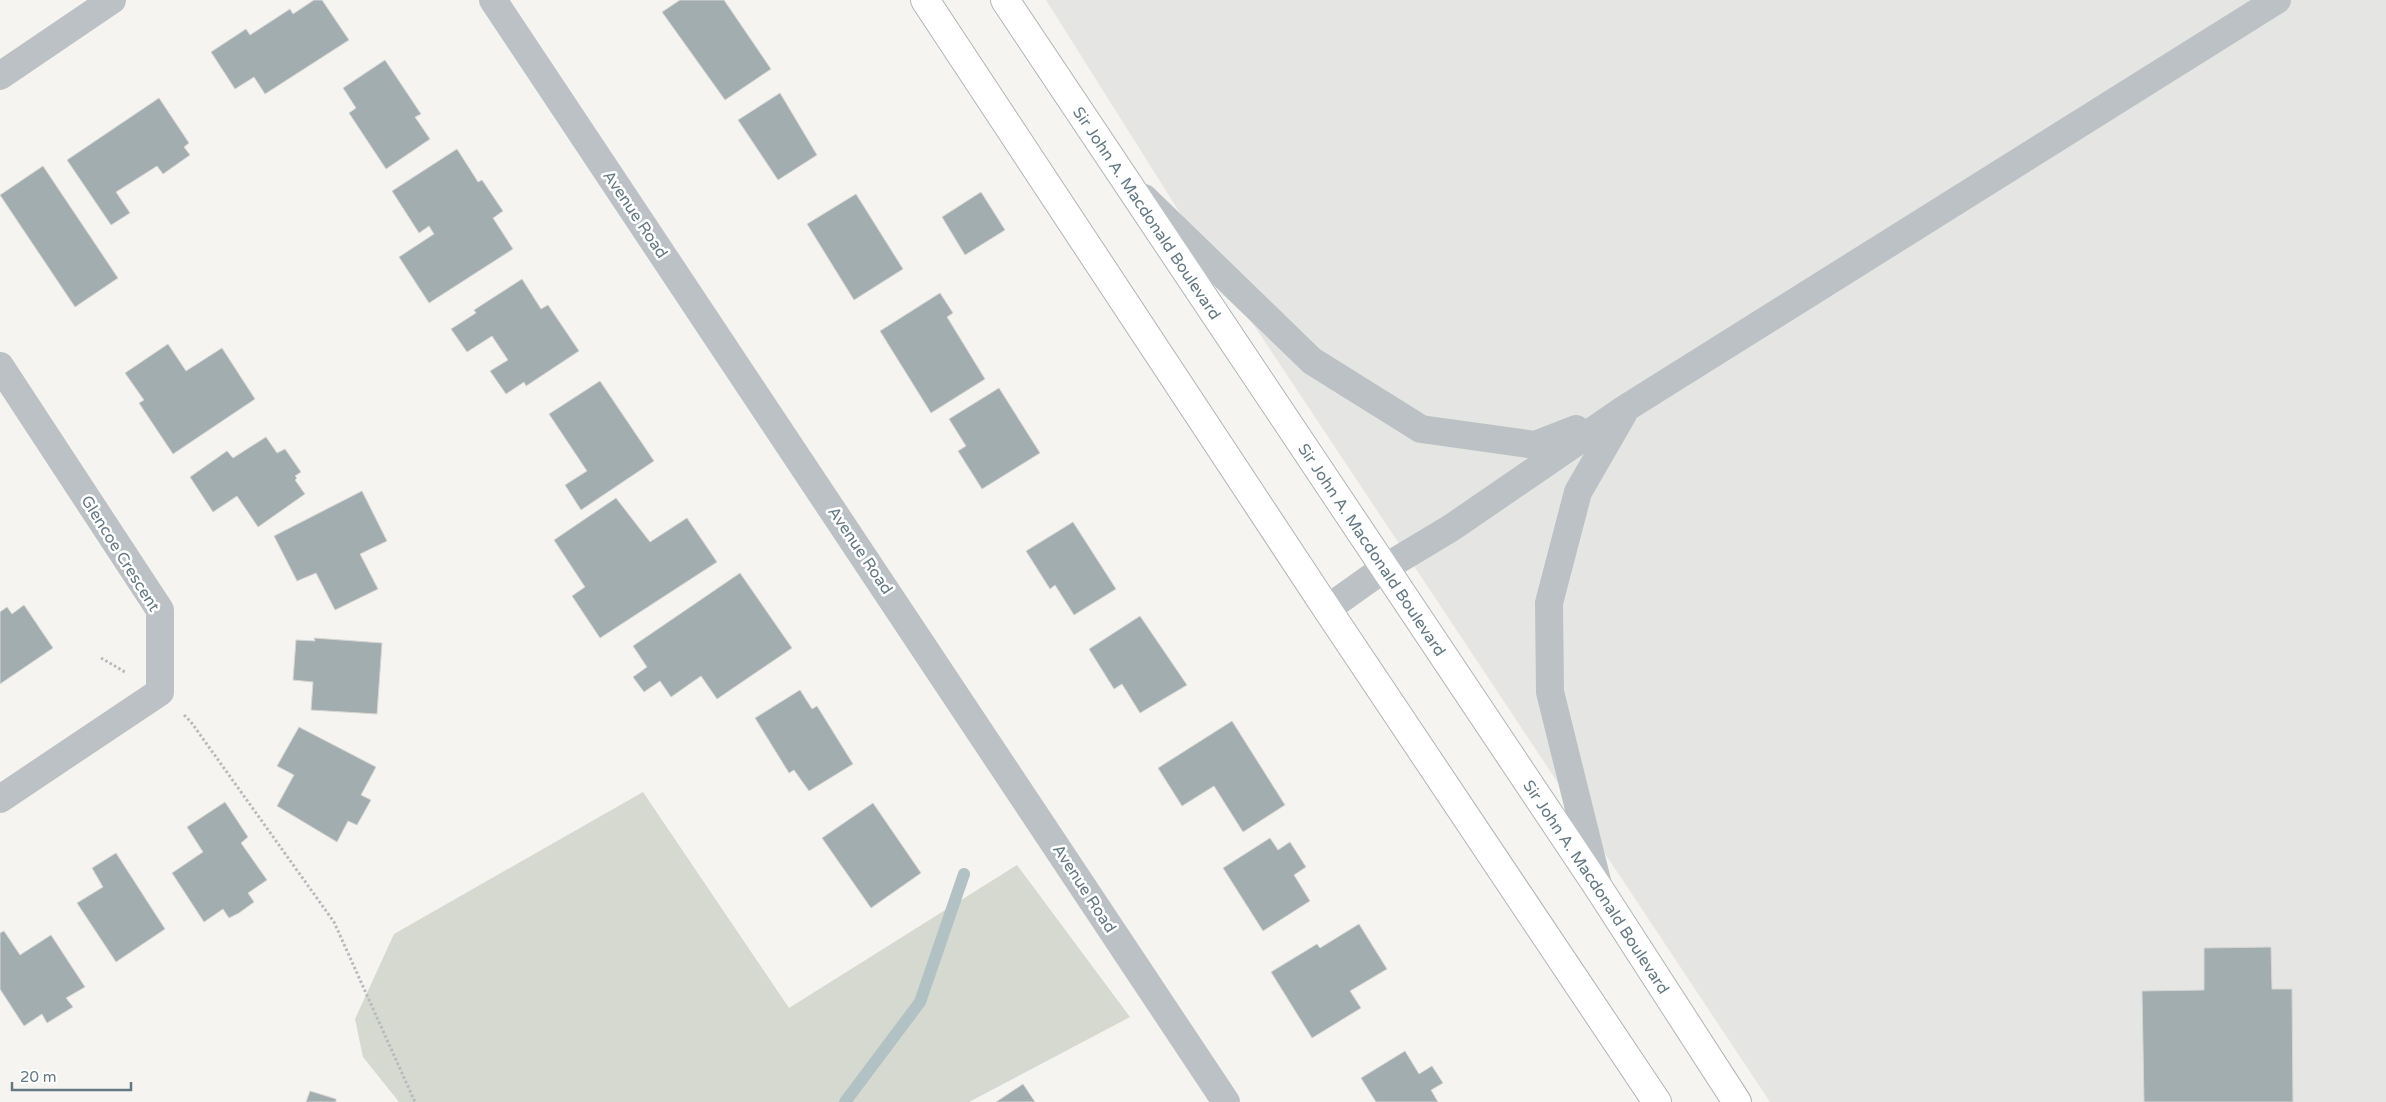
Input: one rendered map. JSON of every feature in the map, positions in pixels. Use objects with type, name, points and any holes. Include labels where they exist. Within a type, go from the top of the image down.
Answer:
[{"type":"main road","points":[[925,0],[1327,609],[1657,1102]]},
{"type":"main road","name":"Sir John A. Macdonald Boulevard","points":[[1005,0],[1386,567],[1738,1102]]},
{"type":"street","points":[[0,76],[112,0]]},
{"type":"street","name":"Avenue Road","points":[[493,0],[1226,1102]]},
{"type":"street","points":[[1327,609],[1386,567],[1452,528],[1626,408],[2277,0]]},
{"type":"street","points":[[1130,184],[1312,361],[1421,429],[1535,445],[1626,408]]},
{"type":"street","name":"Glencoe Crescent","points":[[0,366],[160,610],[160,692]]},
{"type":"street","points":[[1598,887],[1550,692],[1549,603],[1578,492],[1626,408]]},
{"type":"street","points":[[0,799],[160,692]]},
{"type":"path","points":[[101,658],[160,692],[191,722],[334,922],[415,1102]]},
{"type":"shaded area","points":[[1046,0],[2386,0],[2386,1102],[1770,1102],[1190,229]]},
{"type":"shaded area","points":[[643,792],[789,1008],[1017,865],[1130,1017],[969,1102],[399,1102],[363,1057],[355,1019],[394,934]]},
{"type":"building","points":[[314,0],[322,0],[349,40],[265,94],[254,77],[235,89],[211,52],[246,29],[250,35],[290,9],[293,14]]},
{"type":"building","points":[[680,0],[724,0],[771,69],[725,100],[662,12]]},
{"type":"building","points":[[385,60],[421,114],[415,117],[430,139],[386,169],[349,113],[356,108],[343,88]]},
{"type":"building","points":[[780,93],[817,155],[778,180],[738,120]]},
{"type":"building","points":[[159,98],[189,143],[184,147],[190,155],[163,174],[157,166],[116,192],[130,213],[111,225],[67,160]]},
{"type":"building","points":[[457,149],[478,182],[482,180],[503,211],[493,218],[513,249],[429,303],[399,257],[434,234],[429,226],[419,233],[392,191]]},
{"type":"building","points":[[43,166],[118,278],[75,307],[0,195]]},
{"type":"building","points":[[981,192],[1005,230],[965,255],[942,217]]},
{"type":"building","points":[[856,194],[903,269],[854,300],[807,224]]},
{"type":"building","points":[[522,279],[541,309],[548,305],[579,351],[526,386],[524,382],[506,394],[490,371],[508,360],[492,336],[467,352],[451,329],[476,313],[474,310]]},
{"type":"building","points":[[940,293],[953,313],[947,317],[985,379],[931,413],[880,331]]},
{"type":"building","points":[[168,344],[186,371],[222,348],[255,399],[173,454],[139,403],[144,400],[125,373]]},
{"type":"building","points":[[600,381],[654,461],[581,510],[565,485],[587,471],[549,414]]},
{"type":"building","points":[[999,388],[1040,453],[982,489],[958,451],[966,446],[949,419]]},
{"type":"building","points":[[266,437],[277,453],[285,449],[301,472],[295,476],[297,478],[295,480],[305,494],[258,527],[237,496],[213,512],[190,477],[227,451],[233,458]]},
{"type":"building","points":[[362,491],[387,541],[360,554],[378,589],[335,610],[316,573],[297,581],[274,536]]},
{"type":"building","points":[[616,498],[650,542],[687,518],[717,562],[600,638],[572,596],[585,587],[554,540]]},
{"type":"building","points":[[1073,522],[1116,589],[1074,615],[1055,585],[1050,589],[1026,551]]},
{"type":"building","points":[[740,573],[792,648],[717,699],[701,676],[671,697],[660,681],[644,692],[633,677],[647,667],[633,646]]},
{"type":"building","points":[[24,605],[53,648],[0,684],[0,612],[7,607],[12,614]]},
{"type":"building","points":[[1140,616],[1187,685],[1140,713],[1122,684],[1114,689],[1089,649]]},
{"type":"building","points":[[314,638],[382,643],[377,714],[311,710],[313,682],[293,680],[296,640],[315,641]]},
{"type":"building","points":[[800,690],[812,709],[817,706],[853,764],[809,791],[794,770],[789,773],[755,718]]},
{"type":"building","points":[[1232,721],[1285,805],[1243,832],[1214,786],[1182,806],[1158,768]]},
{"type":"building","points":[[299,727],[376,767],[361,795],[371,800],[357,825],[348,821],[337,842],[277,806],[294,775],[277,766]]},
{"type":"building","points":[[225,802],[248,837],[241,843],[267,880],[248,893],[254,902],[239,913],[229,918],[223,909],[204,922],[172,873],[203,852],[187,827]]},
{"type":"building","points":[[873,803],[921,873],[871,908],[822,838]]},
{"type":"building","points":[[1270,838],[1278,850],[1290,842],[1306,867],[1294,875],[1310,901],[1263,931],[1223,868]]},
{"type":"building","points":[[116,853],[165,929],[116,962],[77,903],[103,887],[92,868]]},
{"type":"building","points":[[1359,924],[1387,969],[1350,991],[1361,1008],[1312,1038],[1271,972],[1317,944],[1320,948]]},
{"type":"building","points":[[4,931],[20,955],[51,935],[85,987],[66,998],[73,1007],[47,1023],[42,1014],[24,1026],[0,989],[0,933]]},
{"type":"building","points":[[2271,947],[2272,989],[2292,989],[2293,1102],[2144,1102],[2142,991],[2204,990],[2204,948]]},
{"type":"building","points":[[1405,1051],[1419,1074],[1432,1066],[1443,1083],[1431,1090],[1438,1102],[1376,1102],[1361,1078]]},
{"type":"building","points":[[1023,1084],[1035,1102],[996,1102]]},
{"type":"building","points":[[310,1091],[336,1099],[336,1102],[306,1102]]},
{"type":"waterway","points":[[845,1102],[920,1002],[964,874]]}]
